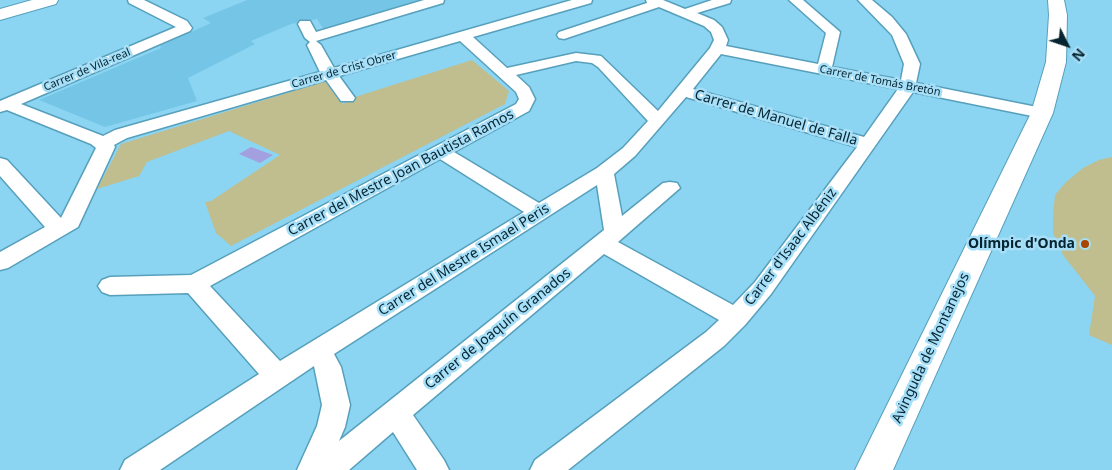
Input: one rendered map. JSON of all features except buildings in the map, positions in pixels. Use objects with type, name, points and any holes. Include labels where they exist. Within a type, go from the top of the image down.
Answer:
[{"type":"street","name":"Carrer de Vila-real","points":[[3,106],[185,28],[182,24],[134,0]]},
{"type":"street","points":[[305,24],[312,38],[438,0]]},
{"type":"street","name":"Carrer de Crist Obrer","points":[[103,143],[122,134],[586,0]]},
{"type":"street","points":[[685,13],[726,0]]},
{"type":"street","points":[[794,0],[833,32],[824,70]]},
{"type":"street","name":"Carrer d'Isaac Albéniz","points":[[545,470],[715,339],[736,318],[763,288],[903,97],[908,86],[912,64],[899,34],[888,20],[864,0]]},
{"type":"street","name":"Avinguda de Montanejos","points":[[874,470],[1042,113],[1056,62],[1058,15],[1056,0]]},
{"type":"street","points":[[0,15],[42,1]]},
{"type":"street","points":[[564,35],[655,1],[703,20],[717,30],[721,40],[717,49]]},
{"type":"street","name":"Carrer del Mestre Joan Bautista Ramos","points":[[198,289],[242,257],[523,107],[527,99],[526,95],[464,36]]},
{"type":"street","points":[[314,45],[330,75],[347,98]]},
{"type":"street","name":"Carrer de Tomás Bretón","points":[[717,49],[1042,113]]},
{"type":"street","name":"Carrer del Mestre Ismael Peris","points":[[135,470],[277,376],[604,172],[629,152],[658,121],[717,49]]},
{"type":"street","points":[[504,73],[576,57],[596,59],[658,121]]},
{"type":"street","name":"Carrer de Manuel de Falla","points":[[683,91],[868,144]]},
{"type":"street","points":[[0,262],[71,222],[106,147],[103,143],[3,106]]},
{"type":"street","points":[[440,151],[540,213]]},
{"type":"street","points":[[0,164],[59,230]]},
{"type":"street","points":[[604,172],[609,238],[736,318]]},
{"type":"street","name":"Carrer de Joaquín Granados","points":[[326,470],[670,188]]},
{"type":"street","points":[[110,286],[198,289],[277,376]]},
{"type":"street","points":[[312,470],[331,427],[336,405],[328,367],[318,350]]},
{"type":"street","points":[[396,413],[434,470]]},
{"type":"shaded area","points":[[247,0],[426,0],[324,30],[317,19],[291,24],[251,41],[255,44],[188,78],[197,101],[105,127],[39,100],[161,48],[160,46],[211,23],[203,18]]},
{"type":"shaded area","points":[[472,60],[509,91],[505,104],[231,246],[216,233],[205,202],[211,201],[280,155],[229,131],[147,162],[139,176],[97,189],[121,144],[326,81],[343,104],[355,97]]},
{"type":"shaded area","points":[[251,147],[273,155],[260,163],[239,154]]},
{"type":"shaded area","name":"Olímpic d'Onda","points":[[1112,157],[1112,345],[1089,335],[1095,296],[1063,255],[1053,233],[1053,215],[1055,195],[1066,182],[1083,168],[1099,160]]},
{"type":"place","name":"Olímpic d'Onda","points":[[1085,244]]}]
